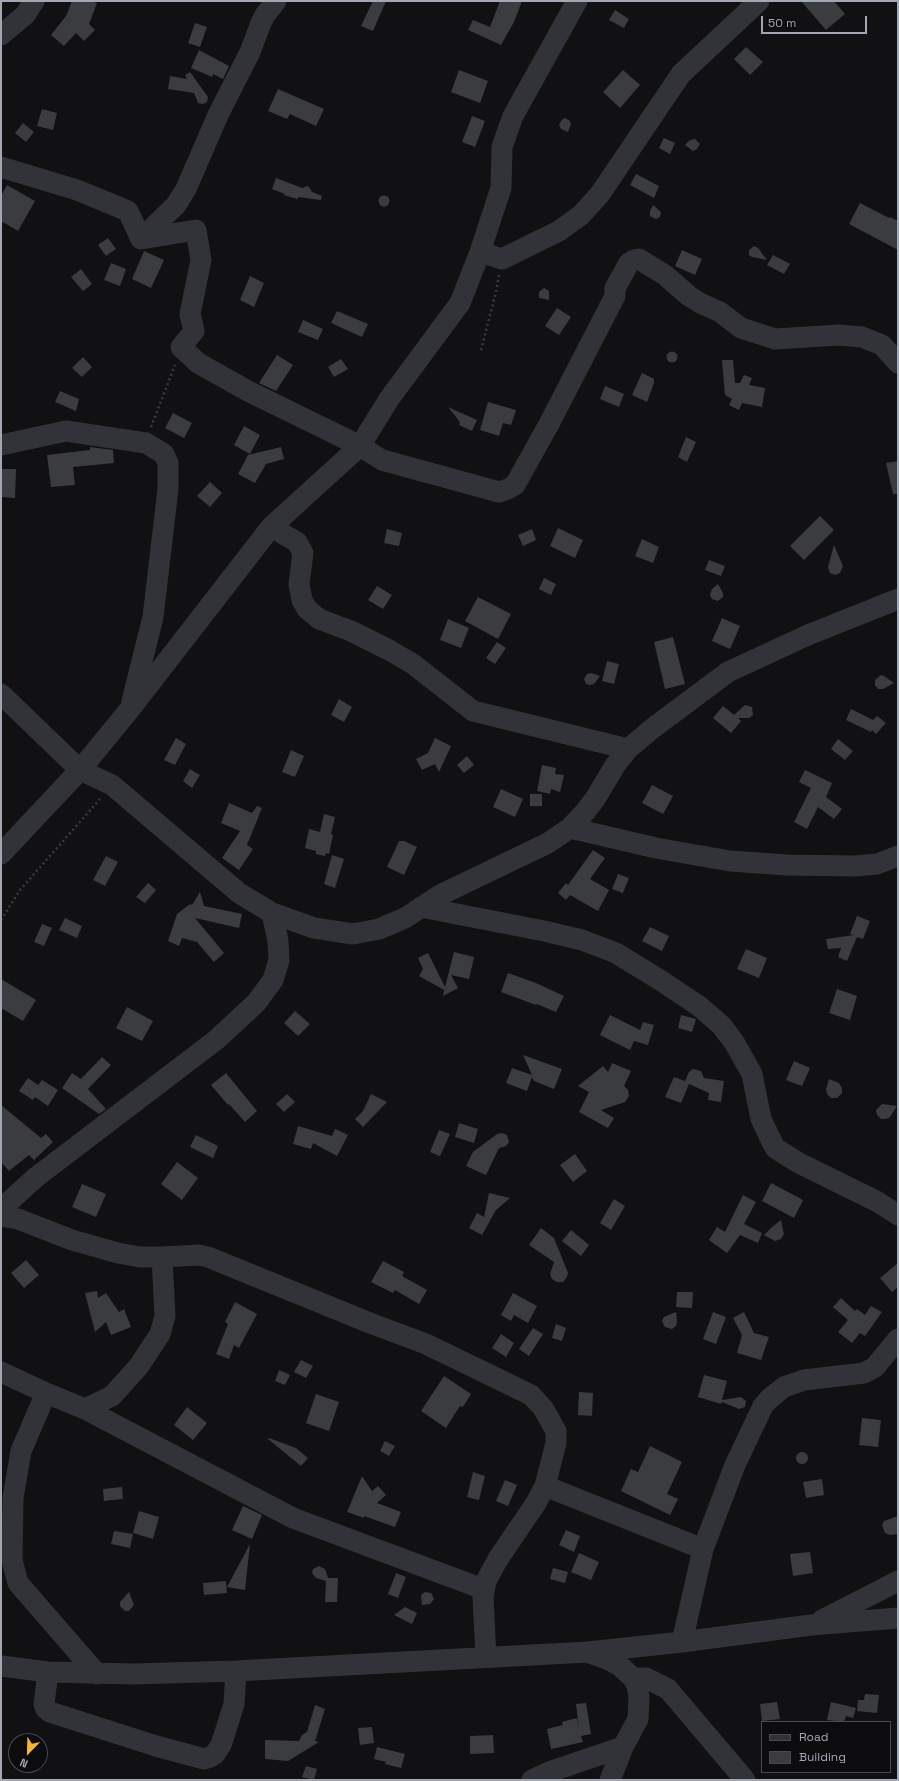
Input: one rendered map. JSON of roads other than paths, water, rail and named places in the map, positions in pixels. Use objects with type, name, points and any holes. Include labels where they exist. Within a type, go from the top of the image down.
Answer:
[{"type":"street","points":[[1,35],[25,15],[34,1]]},
{"type":"street","points":[[141,239],[176,205],[186,189],[218,115],[245,63],[263,19],[276,1]]},
{"type":"street","points":[[1,854],[80,770],[130,709],[271,527],[360,446],[389,399],[460,303],[480,252],[501,188],[502,147],[513,116],[577,1]]},
{"type":"street","points":[[480,252],[502,259],[559,231],[581,215],[600,194],[681,74],[759,1]]},
{"type":"street","points":[[1,167],[77,190],[128,211],[141,239]]},
{"type":"street","points":[[141,239],[196,230],[201,260],[190,314],[194,330],[181,347],[198,363],[241,388],[360,446],[382,460],[499,492],[515,485],[549,424],[615,296],[615,288],[629,263],[634,260],[639,260],[665,275],[700,304],[720,312],[741,328],[775,339],[838,335],[862,337],[882,345],[898,361]]},
{"type":"street","points":[[1,445],[66,431],[146,443],[164,454],[168,463],[168,489],[153,617],[130,709]]},
{"type":"street","points":[[271,527],[297,542],[303,553],[299,584],[302,600],[307,609],[318,619],[351,631],[413,664],[473,711],[628,749]]},
{"type":"street","points":[[1,694],[80,770],[112,785],[239,893],[272,913],[314,928],[353,934],[379,929],[405,918],[440,895],[548,843],[570,828],[592,803],[616,764],[628,749],[653,728],[728,672],[808,635],[898,598]]},
{"type":"street","points":[[570,828],[656,848],[730,860],[787,865],[856,866],[877,864],[898,856]]},
{"type":"street","points":[[421,907],[582,940],[616,953],[660,980],[699,1006],[721,1025],[734,1042],[752,1074],[761,1119],[774,1148],[799,1163],[878,1202],[898,1215]]},
{"type":"street","points":[[1,1209],[59,1158],[216,1040],[256,1003],[272,980],[279,960],[278,940],[272,913]]},
{"type":"street","points":[[1,1216],[18,1219],[72,1240],[118,1253],[140,1257],[199,1255],[215,1259],[370,1323],[426,1344],[531,1396],[543,1408],[556,1431],[554,1454],[545,1486],[536,1503],[498,1559],[483,1589],[486,1657]]},
{"type":"street","points":[[85,1408],[112,1396],[139,1366],[160,1334],[165,1316],[162,1257]]},
{"type":"street","points":[[682,1642],[702,1549],[735,1465],[763,1406],[784,1387],[804,1380],[864,1373],[875,1367],[898,1338]]},
{"type":"street","points":[[1,1372],[46,1393],[85,1408],[293,1518],[483,1589]]},
{"type":"street","points":[[46,1393],[20,1451],[15,1478],[12,1560],[14,1572],[18,1583],[97,1674]]},
{"type":"street","points":[[545,1486],[702,1549]]},
{"type":"street","points":[[810,1625],[898,1581]]},
{"type":"street","points":[[1,1666],[48,1672],[97,1674],[236,1671],[588,1652],[682,1642],[810,1625],[898,1618]]},
{"type":"street","points":[[588,1652],[607,1659],[620,1666],[633,1678],[638,1691],[640,1708],[638,1719],[623,1747],[610,1780]]},
{"type":"street","points":[[48,1672],[44,1704],[46,1709],[50,1712],[142,1742],[204,1759],[210,1758],[215,1754],[221,1745],[234,1704],[236,1671]]},
{"type":"street","points":[[633,1678],[646,1678],[668,1689],[745,1780]]},
{"type":"street","points":[[532,1780],[549,1772],[623,1747]]}]
